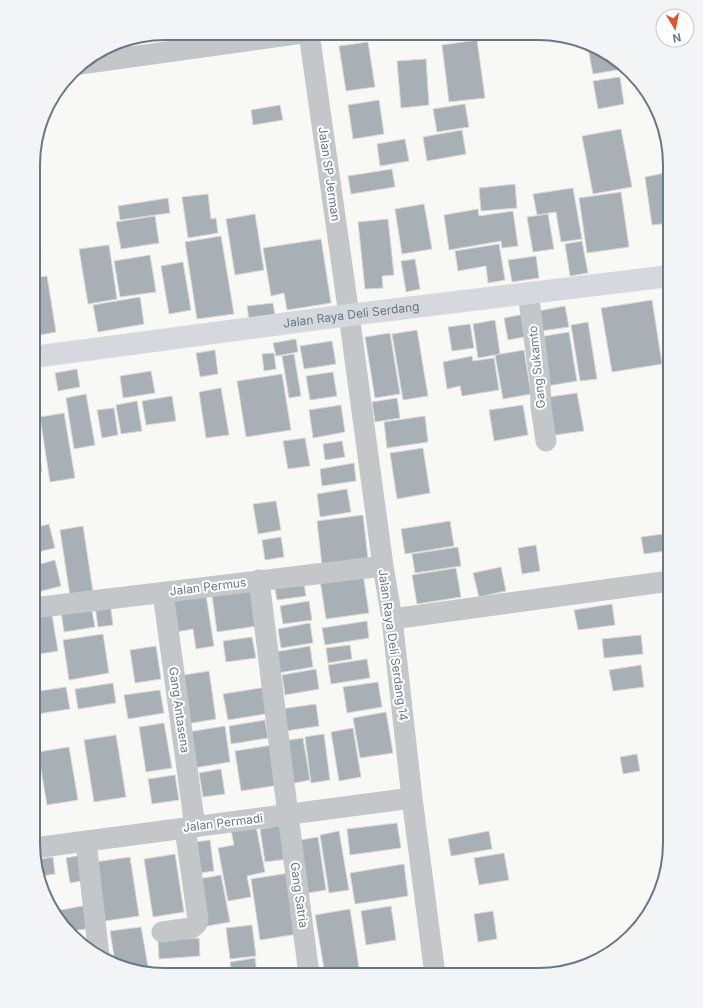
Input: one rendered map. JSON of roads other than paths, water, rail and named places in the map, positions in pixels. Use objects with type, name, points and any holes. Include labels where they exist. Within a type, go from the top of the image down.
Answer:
[{"type":"main road","name":"Jalan Raya Deli Serdang","points":[[40,356],[349,315],[663,277]]},
{"type":"street","points":[[94,62],[253,40]]},
{"type":"street","name":"Jalan SP Jerman","points":[[310,40],[349,315]]},
{"type":"street","name":"Gang Sukamto","points":[[528,293],[540,381],[541,407],[546,441]]},
{"type":"street","name":"Jalan Raya Deli Serdang 14","points":[[349,315],[383,566],[392,620],[412,798],[434,968]]},
{"type":"street","name":"Jalan Permus","points":[[40,607],[383,566]]},
{"type":"street","name":"Gang Satria","points":[[260,580],[288,815],[309,968]]},
{"type":"street","points":[[392,620],[663,582]]},
{"type":"street","name":"Gang Antasena","points":[[162,932],[191,928],[195,926],[198,920],[190,828],[163,593]]},
{"type":"street","name":"Jalan Permadi","points":[[40,847],[412,798]]},
{"type":"street","points":[[86,841],[98,949]]}]
